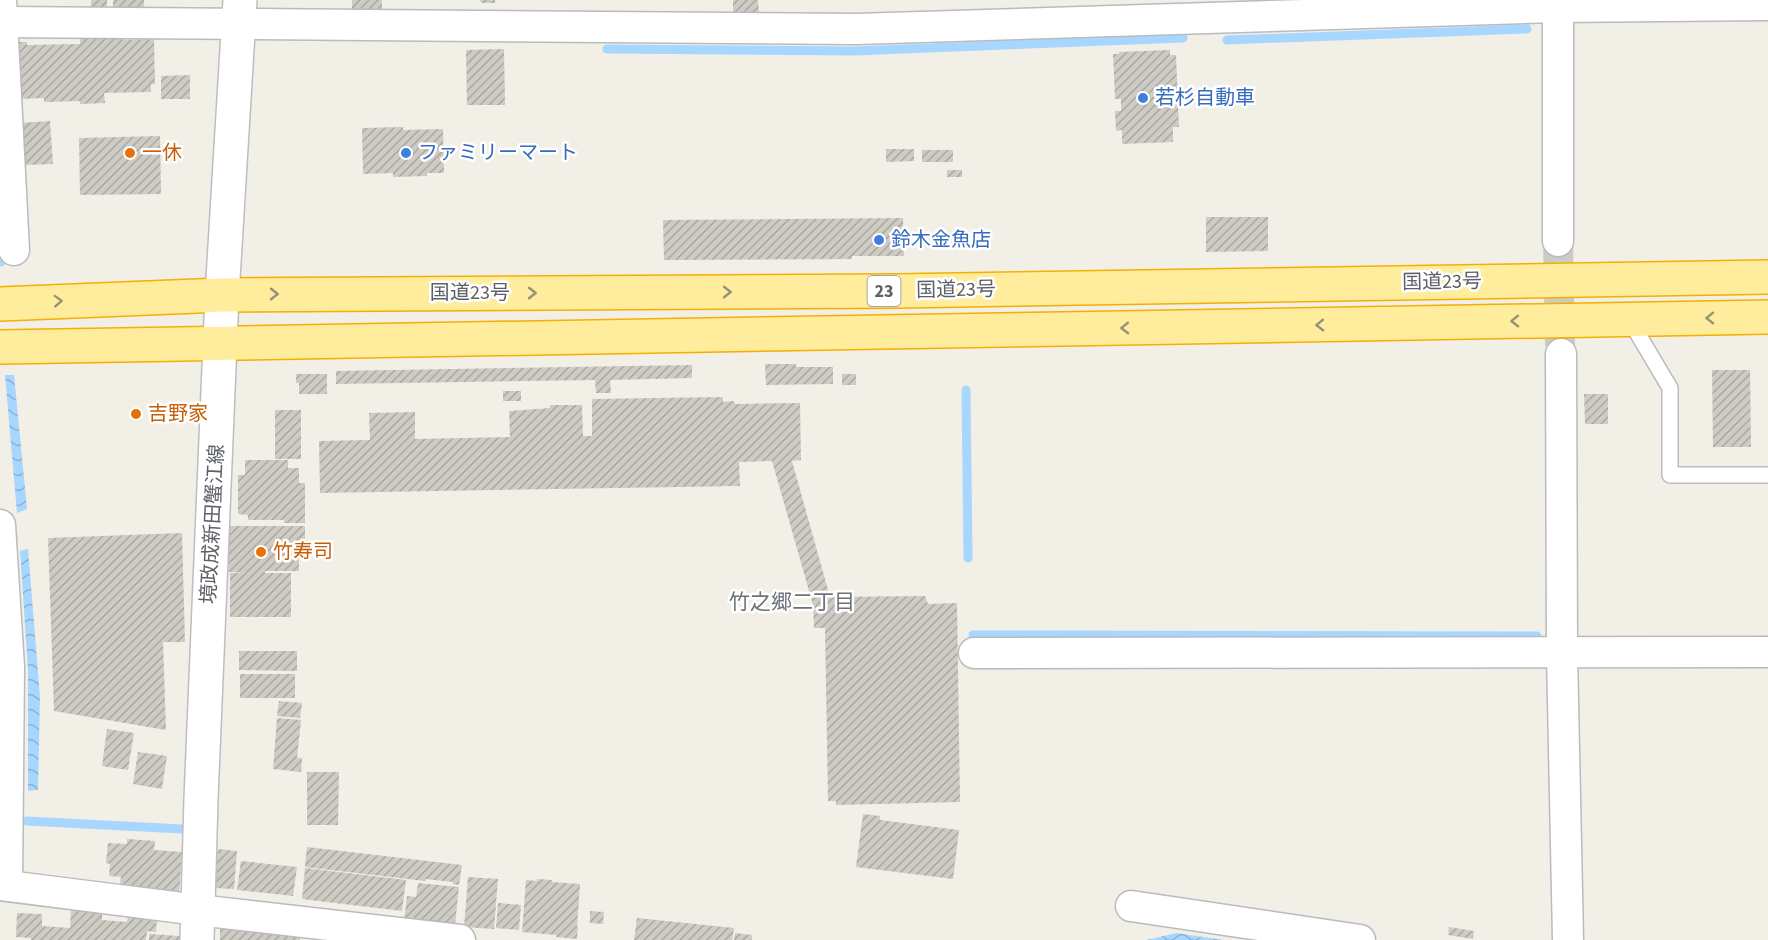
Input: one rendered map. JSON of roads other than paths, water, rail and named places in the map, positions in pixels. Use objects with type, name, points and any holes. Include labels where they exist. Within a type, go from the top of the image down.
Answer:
[{"type":"highway","name":"国道23号","points":[[0,304],[222,295],[885,291],[1768,277]]},
{"type":"highway","name":"国道23号","points":[[0,347],[1768,316]]},
{"type":"main road","name":"境政成新田蟹江線","points":[[197,925],[222,295],[240,12]]},
{"type":"street","points":[[1558,241],[1559,3]]},
{"type":"street","points":[[14,250],[2,11],[240,12],[856,29],[1559,3],[1768,5]]},
{"type":"street","points":[[1561,354],[1562,653],[1568,940]]},
{"type":"street","points":[[0,525],[9,666],[4,885],[197,925],[460,940]]},
{"type":"street","points":[[974,653],[1768,652]]},
{"type":"street","points":[[1131,906],[1360,940]]},
{"type":"lane","points":[[1629,319],[1670,388],[1670,475],[1768,475]]},
{"type":"water","points":[[5,375],[14,375],[27,509],[17,513]]},
{"type":"water","points":[[28,549],[40,697],[38,790],[28,791],[28,670],[20,551]]},
{"type":"water","points":[[1177,933],[1223,940],[1146,940]]},
{"type":"waterway","points":[[1227,40],[1527,29]]},
{"type":"waterway","points":[[607,49],[854,51],[1183,38]]},
{"type":"waterway","points":[[0,245],[1,262]]},
{"type":"waterway","points":[[966,390],[968,558]]},
{"type":"waterway","points":[[973,635],[1537,636]]},
{"type":"waterway","points":[[27,821],[182,829]]},
{"type":"tunnel","points":[[1558,241],[1560,346]]},
{"type":"place","name":"若杉自動車","points":[[1143,98]]},
{"type":"place","name":"一休","points":[[130,153]]},
{"type":"place","name":"ファミリーマート","points":[[406,153]]},
{"type":"place","name":"鈴木金魚店","points":[[879,240]]},
{"type":"place","name":"吉野家","points":[[136,414]]},
{"type":"place","name":"竹寿司","points":[[261,552]]},
{"type":"district","name":"竹之郷二丁目","points":[[792,602]]}]
